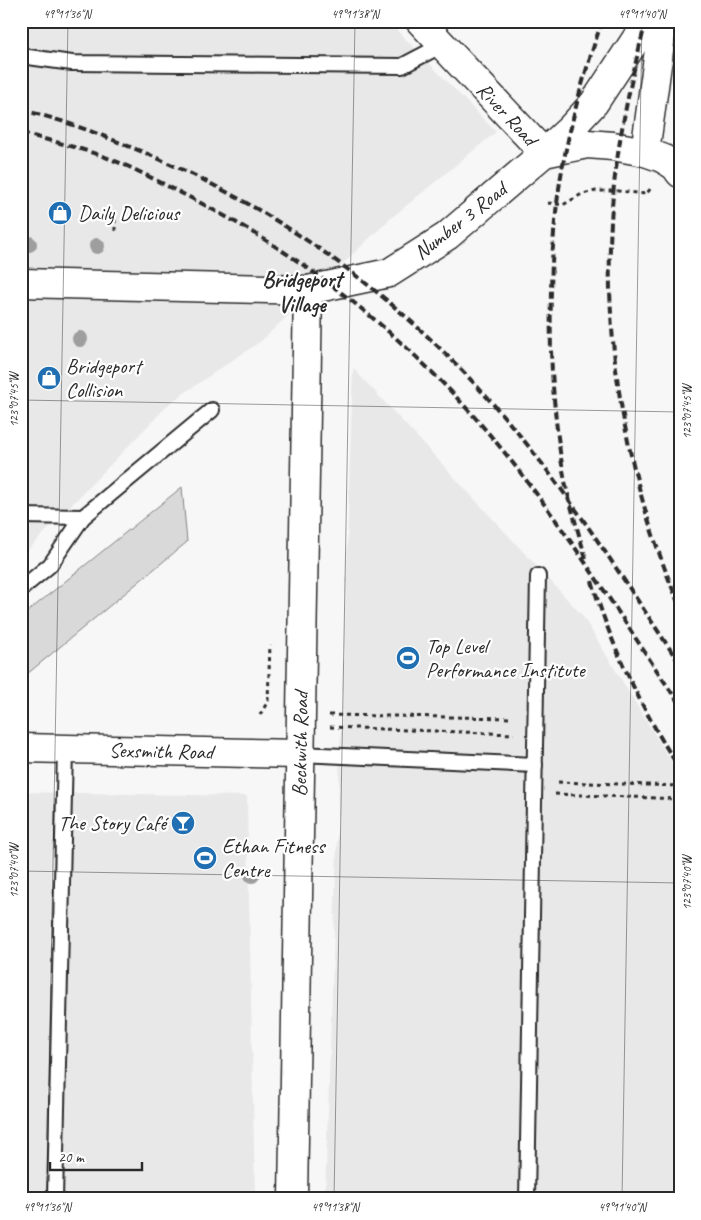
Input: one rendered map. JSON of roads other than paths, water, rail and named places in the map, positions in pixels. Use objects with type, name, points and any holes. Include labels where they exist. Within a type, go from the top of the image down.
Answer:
[{"type":"street","name":"River Road","points":[[420,21],[544,153],[587,144],[612,146],[645,152],[662,158],[675,166],[680,173]]},
{"type":"street","name":"Number 3 Road","points":[[21,283],[308,290],[389,273],[447,236],[572,128],[594,103],[648,21]]},
{"type":"street","points":[[645,152],[663,21]]},
{"type":"street","name":"Beckwith Road","points":[[293,1199],[308,290]]},
{"type":"street","name":"Sexsmith Road","points":[[21,748],[300,754]]},
{"type":"lane","points":[[21,56],[72,63],[402,66],[442,45]]},
{"type":"lane","points":[[21,589],[50,565],[82,517],[212,410]]},
{"type":"lane","points":[[21,516],[82,517]]},
{"type":"lane","points":[[527,1199],[538,576]]},
{"type":"lane","points":[[55,1199],[65,749]]},
{"type":"lane","points":[[300,754],[535,765]]},
{"type":"railway","points":[[586,559],[566,486],[558,436],[551,351],[551,282],[556,212],[563,163],[580,92],[602,21]]},
{"type":"railway","points":[[646,21],[627,102],[614,185],[610,239],[610,293],[620,400],[631,453],[660,557],[680,607]]},
{"type":"railway","points":[[21,110],[52,118],[98,134],[192,174],[284,225],[327,254],[409,319],[484,394],[538,458],[587,525],[680,664]]},
{"type":"railway","points":[[21,133],[80,149],[119,163],[218,212],[297,261],[334,287],[405,346],[470,412],[527,481],[580,555],[680,705]]},
{"type":"railway","points":[[592,581],[608,629],[629,678],[654,726],[680,769]]},
{"type":"place","name":"Daily Delicious","points":[[60,213]]},
{"type":"place","name":"Bridgeport Collision","points":[[49,378]]},
{"type":"place","name":"Top Level Performance Institute","points":[[408,658]]},
{"type":"place","name":"The Story Café","points":[[183,823]]},
{"type":"place","name":"Ethan Fitness Centre","points":[[205,858]]},
{"type":"district","name":"Bridgeport Village","points":[[302,292]]}]
